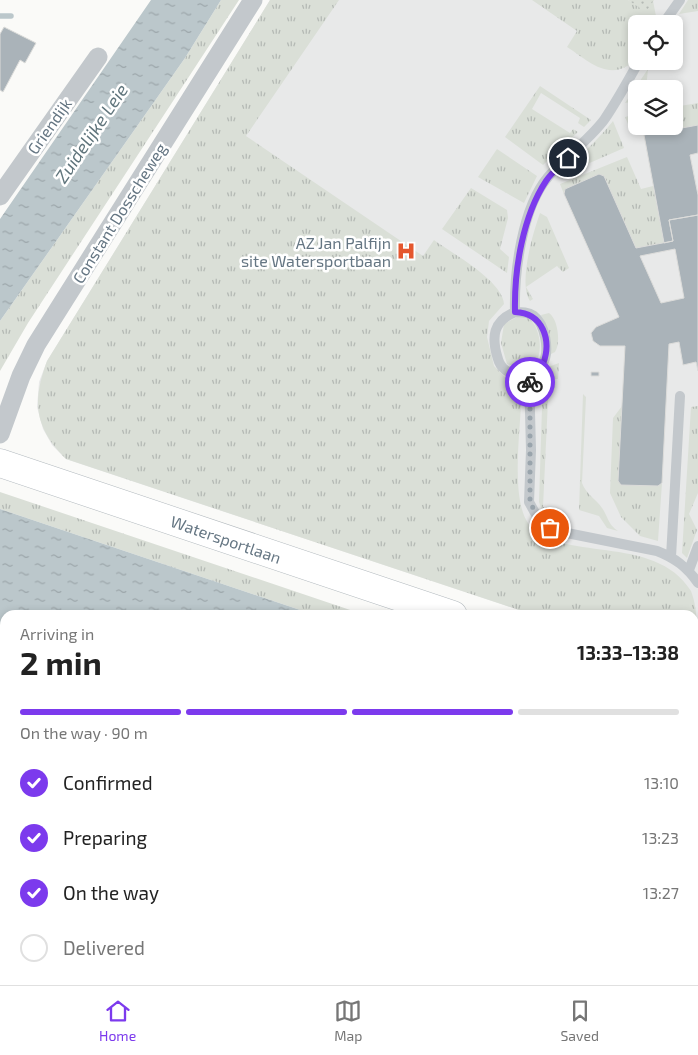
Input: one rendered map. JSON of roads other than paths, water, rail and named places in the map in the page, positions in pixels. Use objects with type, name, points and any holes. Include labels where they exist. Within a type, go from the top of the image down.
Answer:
[{"type":"street","name":"Constant Dosscheweg","points":[[0,434],[21,376],[36,345],[253,0]]},
{"type":"street","name":"Griendijk","points":[[0,196],[98,57]]},
{"type":"street","name":"Watersportlaan","points":[[0,462],[438,610]]},
{"type":"lane","points":[[669,15],[680,0]]},
{"type":"lane","points":[[515,312],[525,228],[536,197],[548,178],[604,120],[634,70]]},
{"type":"lane","points":[[515,312],[526,312],[534,316],[540,322],[543,333],[546,356],[537,370],[529,374],[512,374],[505,371],[499,363],[495,350],[494,329],[499,321],[515,312]]},
{"type":"lane","points":[[529,374],[530,502],[539,520],[550,528],[562,532],[636,546],[671,557],[689,570],[698,583]]},
{"type":"lane","points":[[671,557],[680,396]]},
{"type":"lane","points":[[689,570],[698,546]]},
{"type":"water","name":"Zuidelijke Leie","points":[[151,0],[221,0],[185,58],[0,321],[0,219]]},
{"type":"water","points":[[0,509],[300,610],[0,610]]},
{"type":"waterway","points":[[0,16],[11,16]]},
{"type":"place","name":"AZ Jan Palfijn site Watersportbaan","points":[[406,251]]}]
